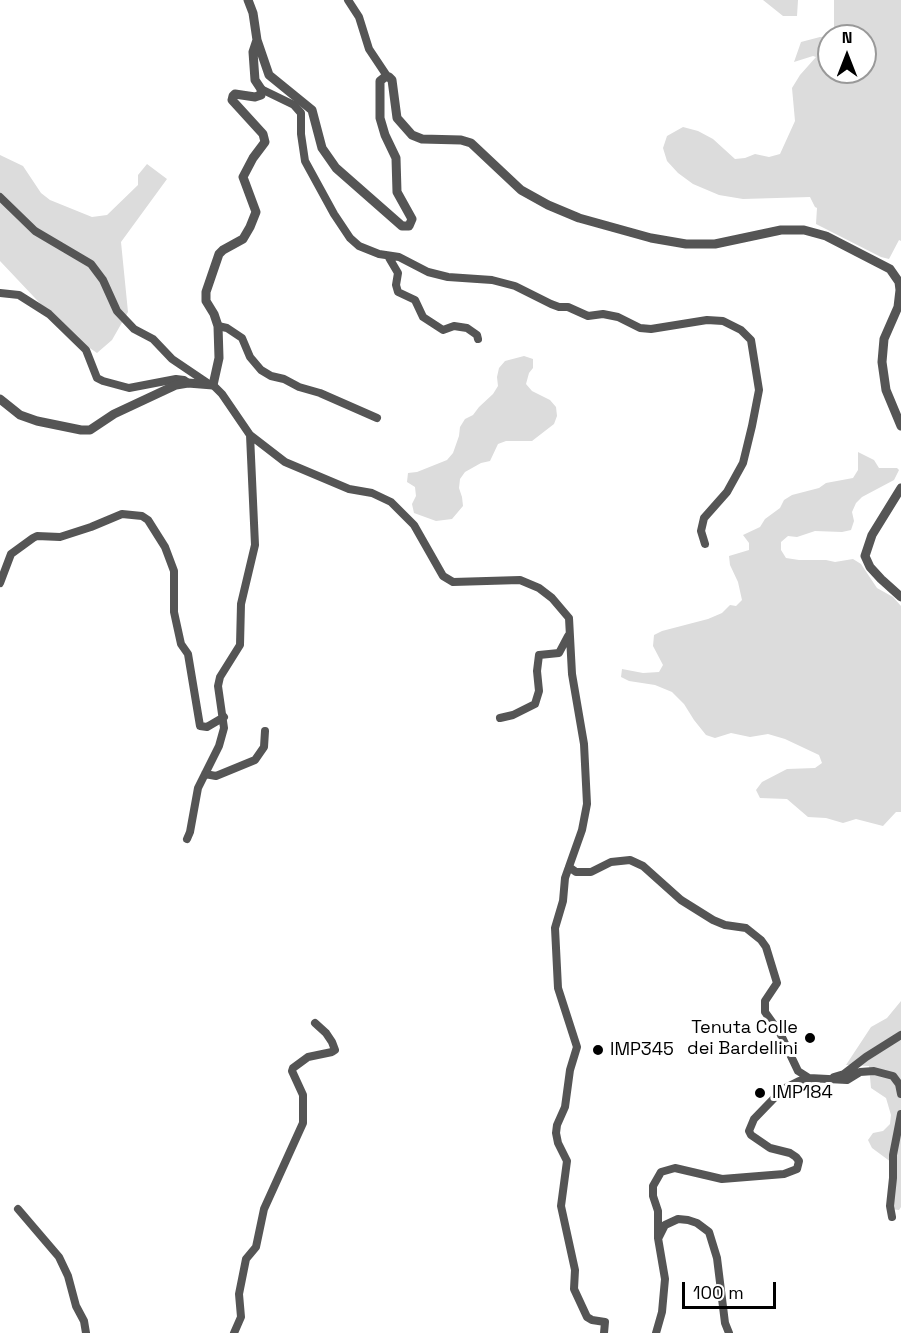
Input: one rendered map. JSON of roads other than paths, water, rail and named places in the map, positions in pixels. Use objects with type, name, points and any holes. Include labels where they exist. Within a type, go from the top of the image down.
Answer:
[{"type":"street","points":[[248,0],[268,75],[312,110],[322,148],[336,168],[404,227],[410,225],[412,219],[397,192],[396,158],[380,118],[380,81],[387,76]]},
{"type":"street","points":[[348,0],[359,17],[369,49],[392,80],[397,118],[412,135],[422,139],[461,140],[471,143],[521,190],[548,206],[579,218],[651,238],[686,244],[715,244],[781,231],[804,230],[826,236],[890,269],[899,282],[900,290],[898,307],[884,339],[882,362],[886,390],[901,426]]},
{"type":"street","points":[[257,40],[253,52],[255,80],[261,89],[294,105],[301,113],[305,161],[334,214],[350,238],[359,246],[388,256],[399,257],[428,272],[448,277],[492,280],[515,286],[559,307],[568,307],[588,316],[603,314],[618,317],[640,328],[651,329],[707,320],[723,321],[741,330],[751,340],[759,390],[757,402],[743,463],[727,492],[704,518],[701,531],[705,544]]},
{"type":"street","points":[[212,385],[219,358],[218,326],[206,302],[206,292],[219,254],[243,239],[256,212],[243,177],[265,142],[263,134],[234,103],[232,96],[239,94],[255,97],[261,95],[261,89]]},
{"type":"street","points":[[0,197],[35,231],[91,264],[103,280],[117,310],[134,329],[153,339],[172,359],[222,394],[250,435],[261,445],[285,462],[348,489],[372,493],[391,502],[414,525],[443,576],[453,582],[519,580],[539,588],[552,598],[569,618],[568,636],[583,736],[587,804],[555,928],[558,988],[578,1047],[570,1070],[565,1107],[556,1133],[567,1161],[561,1206],[575,1270],[574,1289],[586,1317],[605,1322],[604,1333]]},
{"type":"street","points":[[388,256],[398,273],[396,285],[398,291],[415,300],[423,317],[443,330],[454,326],[467,327],[478,339]]},
{"type":"street","points":[[0,293],[19,295],[49,314],[80,342],[86,350],[97,378],[103,381],[129,388],[176,379],[188,383]]},
{"type":"street","points":[[218,326],[242,338],[250,357],[261,370],[271,376],[320,393],[377,418]]},
{"type":"street","points":[[0,399],[20,415],[37,421],[90,430],[128,407],[176,385],[188,383],[212,385]]},
{"type":"street","points":[[187,838],[198,788],[222,739],[224,717],[218,686],[225,666],[240,645],[241,604],[255,544],[250,435]]},
{"type":"street","points":[[901,488],[872,536],[865,556],[870,567],[880,579],[901,597]]},
{"type":"street","points":[[0,583],[11,554],[37,536],[60,537],[122,514],[142,516],[165,547],[174,572],[174,612],[181,644],[188,654],[200,726],[207,727],[224,717]]},
{"type":"street","points":[[500,718],[513,715],[535,704],[539,692],[537,671],[539,655],[558,653],[568,636]]},
{"type":"street","points":[[205,774],[216,776],[255,760],[264,747],[265,731]]},
{"type":"street","points":[[569,867],[576,872],[591,872],[611,862],[630,860],[643,867],[681,900],[713,920],[725,925],[746,928],[766,947],[777,983],[765,1001],[765,1012],[780,1033],[798,1071],[809,1078],[825,1080],[847,1080],[860,1072],[874,1071],[893,1076],[899,1084],[901,1094]]},
{"type":"street","points":[[234,1333],[241,1317],[239,1294],[246,1259],[256,1247],[264,1209],[303,1124],[303,1095],[292,1071],[293,1068],[308,1057],[335,1050],[333,1042],[315,1023]]},
{"type":"street","points":[[825,1080],[844,1074],[901,1035]]},
{"type":"street","points":[[656,1333],[662,1312],[665,1279],[653,1186],[661,1172],[675,1168],[723,1179],[784,1174],[797,1169],[799,1161],[796,1157],[790,1153],[770,1148],[758,1141],[749,1131],[754,1119],[783,1089],[809,1078]]},
{"type":"street","points":[[892,1217],[890,1206],[893,1155],[901,1114]]},
{"type":"street","points":[[18,1209],[59,1257],[68,1276],[76,1306],[84,1321],[86,1333]]},
{"type":"street","points":[[658,1238],[665,1225],[678,1219],[697,1223],[709,1232],[717,1258],[725,1323],[729,1333]]},
{"type":"place","name":"Tenuta Colle dei Bardellini","points":[[810,1038]]},
{"type":"place","name":"IMP345","points":[[598,1050]]},
{"type":"place","name":"IMP184","points":[[760,1093]]}]
